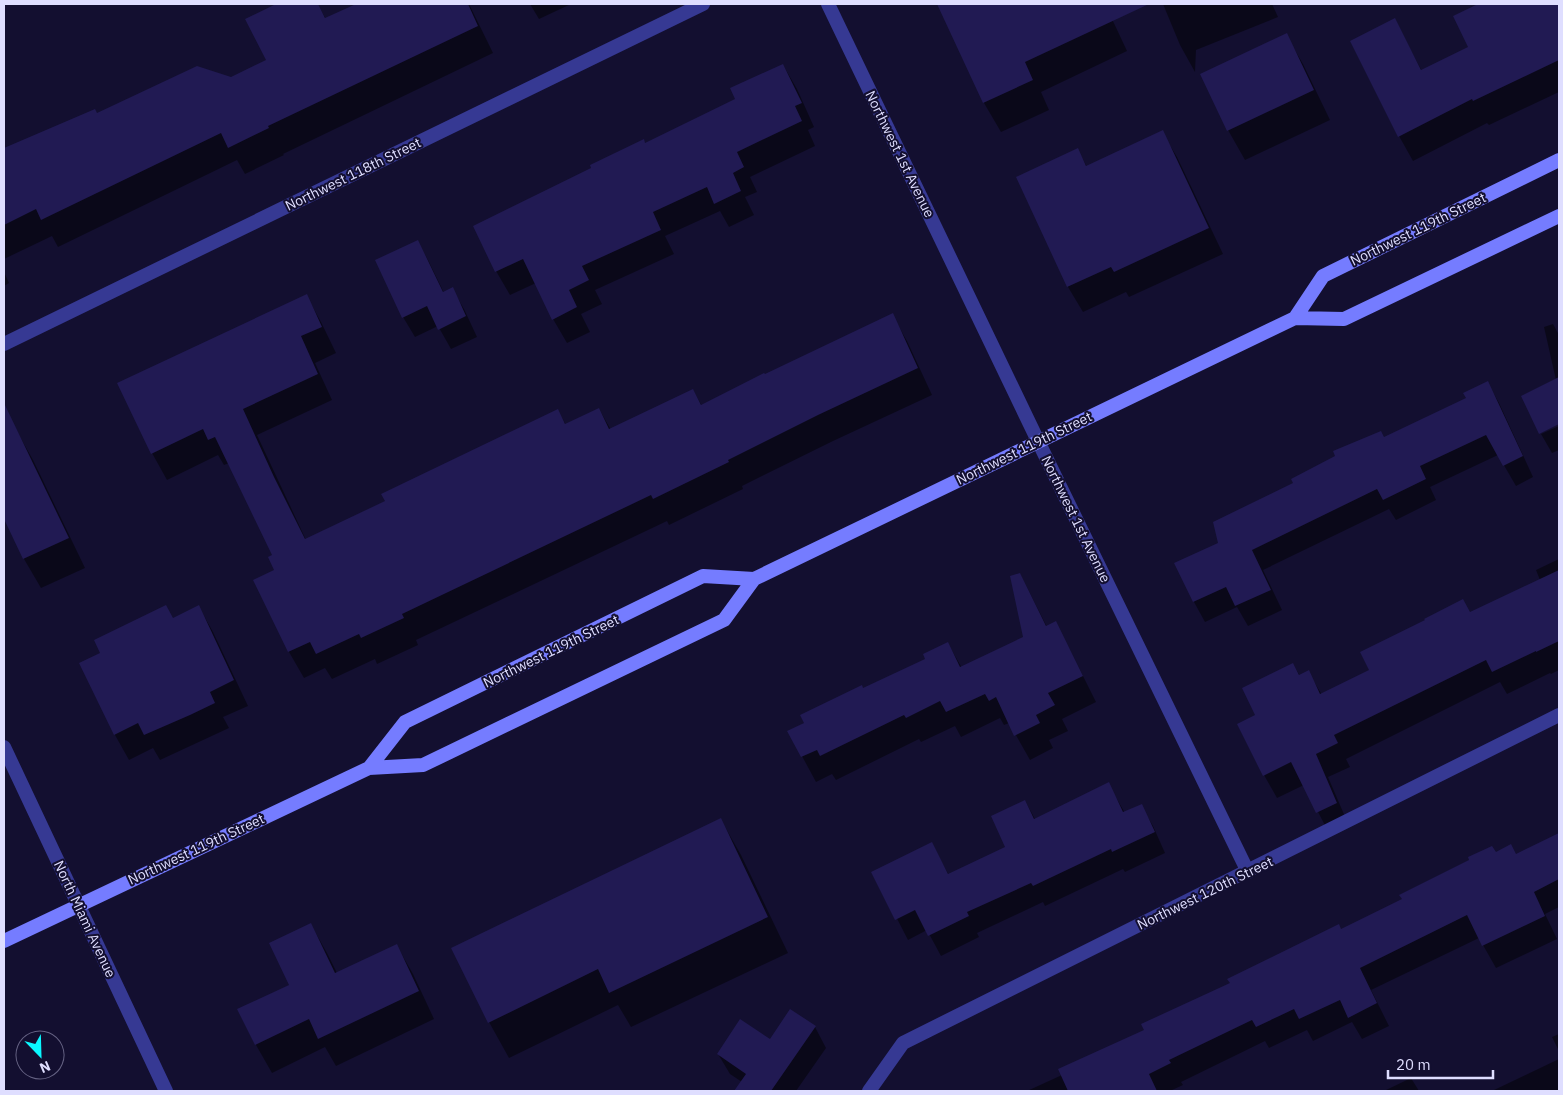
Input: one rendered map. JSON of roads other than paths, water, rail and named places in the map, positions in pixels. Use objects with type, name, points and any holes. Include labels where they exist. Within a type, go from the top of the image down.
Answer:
[{"type":"main road","name":"Northwest 119th Street","points":[[1295,318],[1323,276],[1559,160]]},
{"type":"main road","name":"Northwest 119th Street","points":[[4,941],[369,768],[423,765],[724,620],[754,579],[1295,318],[1344,319],[1559,216]]},
{"type":"main road","name":"Northwest 119th Street","points":[[369,768],[405,722],[703,576],[754,579]]},
{"type":"street","name":"Northwest 118th Street","points":[[4,344],[703,4]]},
{"type":"street","name":"Northwest 1st Avenue","points":[[828,4],[1248,872]]},
{"type":"street","name":"Northwest 120th Street","points":[[869,1091],[903,1043],[1559,715]]},
{"type":"street","name":"North Miami Avenue","points":[[4,747],[166,1091]]}]
